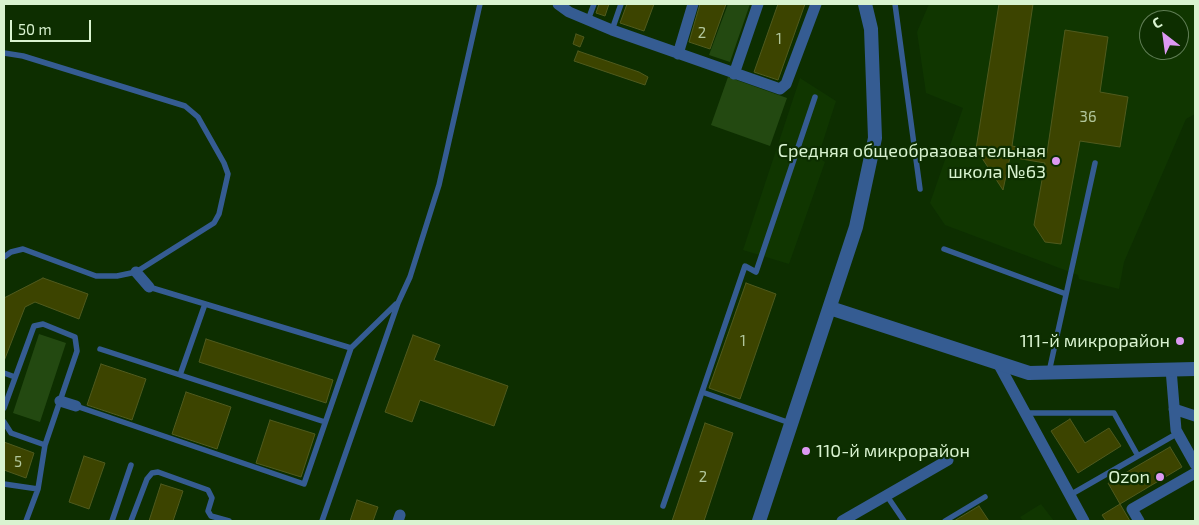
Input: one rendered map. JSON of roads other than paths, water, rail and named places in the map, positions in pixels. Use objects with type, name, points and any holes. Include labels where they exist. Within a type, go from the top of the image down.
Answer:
[{"type":"street","points":[[558,4],[568,12],[612,30],[780,89],[784,88],[816,4]]},
{"type":"street","points":[[678,54],[694,4]]},
{"type":"street","points":[[734,74],[758,4]]},
{"type":"street","points":[[759,521],[856,227],[875,138],[871,29],[865,4]]},
{"type":"street","points":[[136,272],[149,287]]},
{"type":"street","points":[[830,308],[1029,373],[1195,369]]},
{"type":"street","points":[[998,363],[1084,521]]},
{"type":"street","points":[[1171,369],[1178,433],[1195,464]]},
{"type":"street","points":[[60,401],[76,406]]},
{"type":"street","points":[[1174,409],[1195,416]]},
{"type":"street","points":[[842,521],[948,460]]},
{"type":"street","points":[[1139,521],[1132,510],[1195,473]]},
{"type":"lane","points":[[322,521],[398,303],[410,277],[439,186],[480,4]]},
{"type":"lane","points":[[588,20],[594,4]]},
{"type":"lane","points":[[612,30],[622,4]]},
{"type":"lane","points":[[895,4],[920,190]]},
{"type":"lane","points":[[4,53],[23,56],[177,101],[198,117],[227,168],[227,180],[217,218],[204,230],[136,272],[117,276],[96,276],[24,250],[11,252],[4,257]]},
{"type":"lane","points":[[664,506],[745,266],[756,272],[815,97]]},
{"type":"lane","points":[[1049,372],[1095,164]]},
{"type":"lane","points":[[944,249],[1066,294]]},
{"type":"lane","points":[[149,287],[351,348]]},
{"type":"lane","points":[[76,406],[304,484],[351,348],[398,303]]},
{"type":"lane","points":[[180,375],[205,304]]},
{"type":"lane","points":[[4,408],[34,326],[43,324],[71,334],[77,342],[77,351],[45,445],[38,489],[26,521]]},
{"type":"lane","points":[[100,349],[325,422]]},
{"type":"lane","points":[[4,373],[14,377]]},
{"type":"lane","points":[[702,392],[792,424]]},
{"type":"lane","points":[[1025,413],[1114,413],[1138,456]]},
{"type":"lane","points":[[4,422],[11,433],[45,445]]},
{"type":"lane","points":[[1070,495],[1178,433]]},
{"type":"lane","points":[[112,521],[131,465]]},
{"type":"lane","points":[[132,521],[147,479],[152,473],[158,472],[208,490],[212,498],[208,511],[211,516],[229,521]]},
{"type":"lane","points":[[4,484],[38,489]]},
{"type":"lane","points":[[887,496],[904,521]]},
{"type":"lane","points":[[945,521],[985,497]]},
{"type":"place","name":"Средняя общеобразовательная школа №63","points":[[1056,161]]},
{"type":"place","name":"111-й микрорайон","points":[[1180,341]]},
{"type":"place","name":"110-й микрорайон","points":[[806,451]]},
{"type":"place","name":"Ozon","points":[[1160,477]]}]
